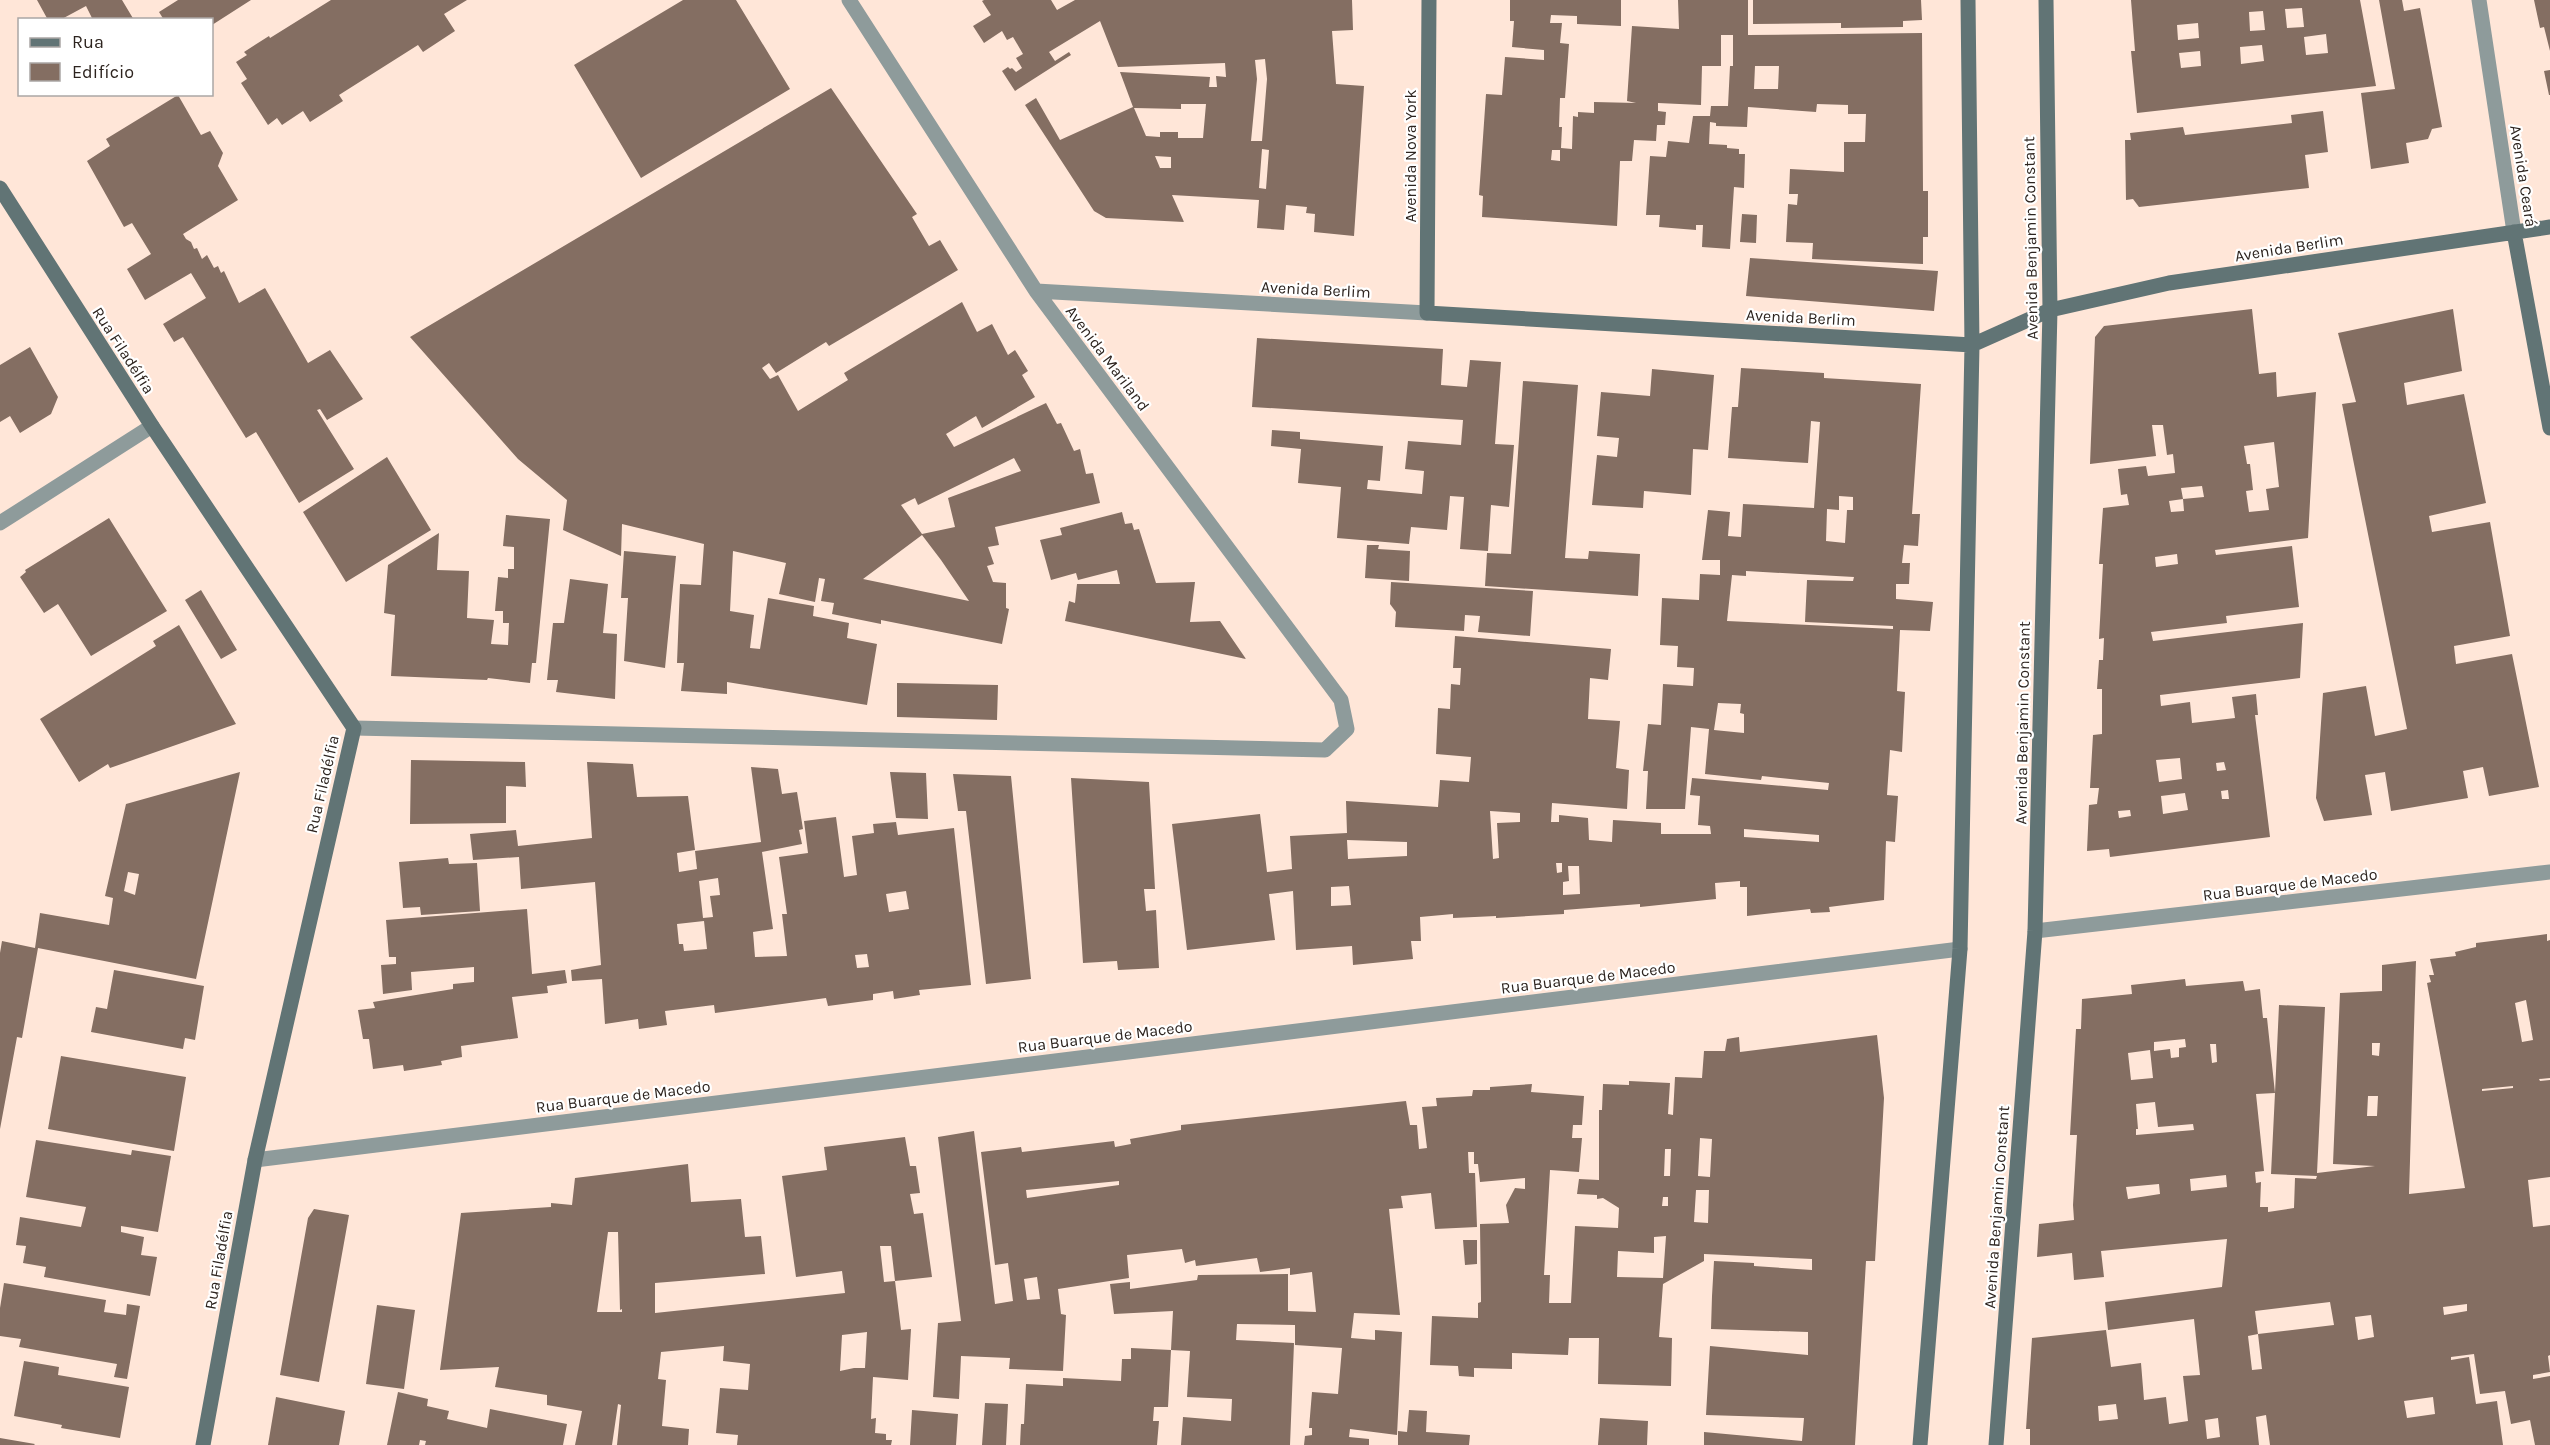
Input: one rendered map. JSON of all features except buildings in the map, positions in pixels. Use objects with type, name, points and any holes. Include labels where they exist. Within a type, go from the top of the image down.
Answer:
[{"type":"street","name":"Avenida Mariland","points":[[354,728],[1325,750],[1347,729],[1341,700],[1036,291],[849,0]]},
{"type":"street","name":"Avenida Nova York","points":[[1427,313],[1429,0]]},
{"type":"street","points":[[1920,1445],[1960,949],[1972,345],[1968,0]]},
{"type":"street","name":"Avenida Benjamin Constant","points":[[1996,1445],[2035,931],[2050,310],[2046,0]]},
{"type":"street","name":"Avenida Ceará","points":[[2479,0],[2514,232],[2550,428]]},
{"type":"street","name":"Rua Filadélfia","points":[[0,188],[152,426],[354,728],[255,1160],[202,1445]]},
{"type":"street","name":"Avenida Berlim","points":[[1036,291],[1972,345],[2050,310],[2169,283],[2550,227]]},
{"type":"street","points":[[0,523],[152,426]]},
{"type":"street","name":"Rua Buarque de Macedo","points":[[2035,931],[2550,872]]},
{"type":"street","name":"Rua Buarque de Macedo","points":[[255,1160],[1960,949]]}]
